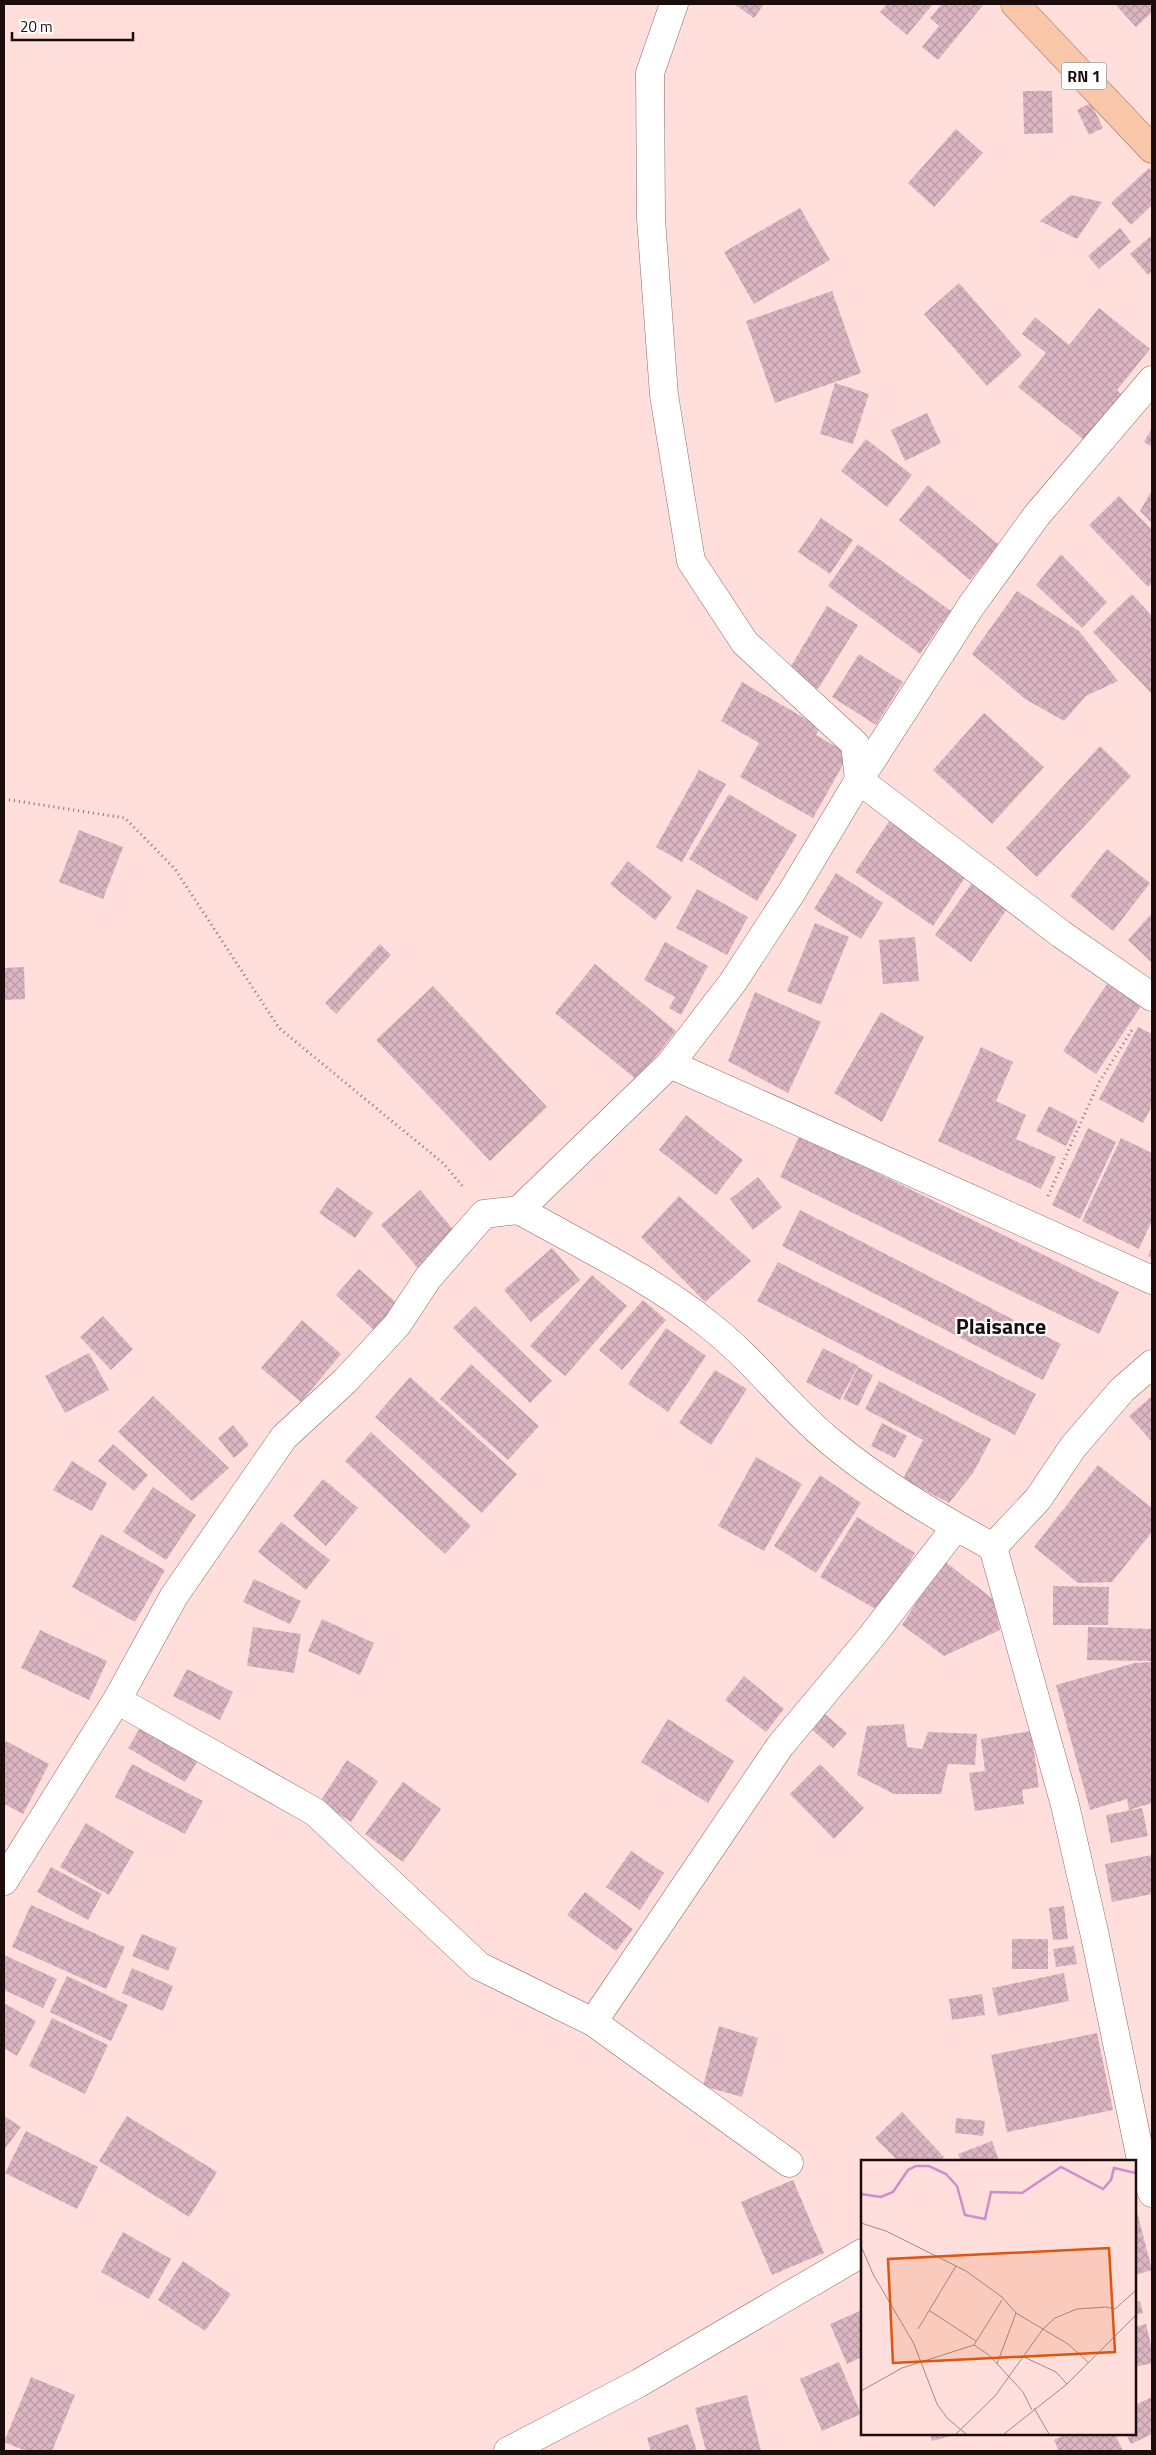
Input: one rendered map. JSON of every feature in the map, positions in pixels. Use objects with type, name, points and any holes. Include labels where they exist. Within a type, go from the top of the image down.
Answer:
[{"type":"main road","name":"RN 1","points":[[1015,4],[1152,149]]},
{"type":"street","points":[[674,4],[650,73],[651,219],[664,395],[691,561],[745,644],[854,744],[859,780],[1061,934],[1152,997]]},
{"type":"street","points":[[519,1210],[670,1064],[733,982],[793,890],[859,780],[971,606],[1037,515],[1152,380]]},
{"type":"street","points":[[670,1064],[1152,1280]]},
{"type":"street","points":[[4,1881],[117,1700],[174,1596],[284,1437],[345,1381],[397,1325],[428,1278],[484,1214],[519,1210],[661,1291],[710,1325],[832,1443],[917,1503],[993,1547],[1065,1805],[1152,2193]]},
{"type":"street","points":[[993,1547],[1038,1499],[1073,1447],[1122,1390],[1152,1364]]},
{"type":"street","points":[[593,2022],[780,1746],[870,1637],[956,1527]]},
{"type":"street","points":[[117,1700],[316,1812],[479,1966],[593,2022],[789,2162]]},
{"type":"street","points":[[508,2451],[639,2383],[861,2254]]},
{"type":"path","points":[[4,799],[125,818],[175,869],[279,1028],[444,1164],[484,1214]]},
{"type":"path","points":[[1034,1227],[1098,1084],[1137,1021]]},
{"type":"building","points":[[734,4],[764,4],[754,18]]},
{"type":"building","points":[[887,4],[933,4],[907,35],[880,12]]},
{"type":"building","points":[[942,4],[984,4],[938,60],[922,47],[939,26],[930,18]]},
{"type":"building","points":[[1115,4],[1152,4],[1152,12],[1136,27]]},
{"type":"building","points":[[1023,91],[1052,91],[1053,133],[1024,134]]},
{"type":"building","points":[[1091,103],[1103,128],[1089,135],[1077,110]]},
{"type":"building","points":[[956,129],[983,153],[934,207],[908,183]]},
{"type":"building","points":[[1149,168],[1152,172],[1152,205],[1131,225],[1111,203]]},
{"type":"building","points":[[1071,195],[1102,202],[1077,239],[1040,221]]},
{"type":"building","points":[[800,208],[830,260],[754,304],[724,252]]},
{"type":"building","points":[[1120,228],[1131,242],[1099,269],[1088,256]]},
{"type":"building","points":[[1152,235],[1152,271],[1148,275],[1130,254]]},
{"type":"building","points":[[959,283],[1022,355],[987,386],[924,314]]},
{"type":"building","points":[[832,291],[861,373],[775,403],[746,321]]},
{"type":"building","points":[[1099,308],[1150,349],[1117,390],[1124,397],[1088,443],[1018,387],[1046,353],[1022,334],[1035,317],[1069,345]]},
{"type":"building","points":[[835,383],[869,394],[853,444],[820,434]]},
{"type":"building","points":[[927,413],[941,443],[905,461],[891,430]]},
{"type":"building","points":[[1152,428],[1152,447],[1144,442]]},
{"type":"building","points":[[866,439],[912,475],[887,507],[841,471]]},
{"type":"building","points":[[928,485],[999,545],[970,580],[899,520]]},
{"type":"building","points":[[1152,490],[1152,523],[1140,511]]},
{"type":"building","points":[[1119,496],[1152,530],[1152,583],[1148,587],[1089,525]]},
{"type":"building","points":[[821,518],[853,540],[830,574],[798,552]]},
{"type":"building","points":[[858,544],[951,611],[920,654],[828,586]]},
{"type":"building","points":[[1061,554],[1107,602],[1082,628],[1036,585]]},
{"type":"building","points":[[1017,591],[1079,631],[1118,681],[1086,696],[1064,721],[1025,699],[972,654]]},
{"type":"building","points":[[1132,594],[1152,616],[1152,694],[1093,632]]},
{"type":"building","points":[[827,606],[858,625],[818,689],[788,671]]},
{"type":"building","points":[[859,654],[903,682],[876,725],[832,697]]},
{"type":"building","points":[[742,682],[820,727],[816,735],[849,754],[813,818],[740,777],[759,743],[721,721]]},
{"type":"building","points":[[984,713],[1044,767],[992,824],[933,770]]},
{"type":"building","points":[[1100,746],[1131,776],[1037,877],[1006,848]]},
{"type":"building","points":[[699,770],[726,784],[682,862],[656,847]]},
{"type":"building","points":[[729,794],[797,835],[757,901],[689,859]]},
{"type":"building","points":[[890,820],[968,873],[933,926],[855,872]]},
{"type":"building","points":[[79,830],[123,847],[103,899],[59,882]]},
{"type":"building","points":[[1107,849],[1150,883],[1113,931],[1070,896]]},
{"type":"building","points":[[628,861],[672,897],[655,920],[610,884]]},
{"type":"building","points":[[836,873],[883,903],[861,939],[814,909]]},
{"type":"building","points":[[977,876],[1013,900],[971,962],[935,935]]},
{"type":"building","points":[[697,889],[748,917],[727,955],[676,928]]},
{"type":"building","points":[[1152,913],[1152,963],[1128,940]]},
{"type":"building","points":[[815,923],[849,937],[821,1005],[787,991]]},
{"type":"building","points":[[915,937],[919,981],[883,984],[879,940]]},
{"type":"building","points":[[665,942],[708,966],[681,1015],[669,1008],[675,997],[644,980]]},
{"type":"building","points":[[380,944],[391,955],[336,1014],[325,1003]]},
{"type":"building","points":[[595,964],[676,1031],[637,1080],[555,1013]]},
{"type":"building","points":[[24,967],[25,999],[4,1000],[4,968]]},
{"type":"building","points":[[1107,984],[1141,1006],[1096,1074],[1063,1051]]},
{"type":"building","points":[[433,986],[547,1107],[490,1161],[376,1040]]},
{"type":"building","points":[[755,992],[821,1022],[788,1093],[728,1061]]},
{"type":"building","points":[[881,1012],[924,1037],[882,1122],[834,1093]]},
{"type":"building","points":[[1138,1027],[1152,1034],[1152,1106],[1143,1123],[1099,1099]]},
{"type":"building","points":[[981,1047],[1013,1062],[996,1101],[1026,1115],[1016,1139],[1056,1157],[1041,1189],[938,1141]]},
{"type":"building","points":[[1049,1106],[1078,1121],[1066,1146],[1036,1131]]},
{"type":"building","points":[[686,1115],[743,1160],[716,1195],[659,1150]]},
{"type":"building","points":[[1088,1128],[1116,1142],[1080,1219],[1052,1205]]},
{"type":"building","points":[[800,1135],[1119,1292],[1099,1334],[780,1177]]},
{"type":"building","points":[[1121,1138],[1152,1153],[1152,1220],[1139,1249],[1082,1221]]},
{"type":"building","points":[[758,1177],[782,1207],[753,1230],[730,1199]]},
{"type":"building","points":[[337,1187],[373,1213],[355,1238],[319,1213]]},
{"type":"building","points":[[420,1190],[462,1240],[423,1274],[381,1225]]},
{"type":"building","points":[[679,1196],[751,1261],[705,1302],[641,1237]]},
{"type":"building","points":[[800,1210],[1061,1344],[1043,1380],[782,1246]]},
{"type":"building","points":[[1152,1246],[1152,1258],[1148,1256]]},
{"type":"building","points":[[552,1248],[580,1280],[531,1322],[504,1290]]},
{"type":"building","points":[[778,1262],[1036,1394],[1015,1435],[757,1301]]},
{"type":"building","points":[[359,1269],[401,1307],[377,1333],[336,1295]]},
{"type":"building","points":[[592,1275],[627,1306],[565,1376],[530,1346]]},
{"type":"building","points":[[643,1300],[666,1320],[622,1370],[599,1350]]},
{"type":"building","points":[[475,1306],[552,1381],[530,1403],[453,1328]]},
{"type":"building","points":[[103,1316],[133,1349],[111,1370],[80,1337]]},
{"type":"building","points":[[302,1320],[341,1354],[301,1402],[261,1368]]},
{"type":"building","points":[[666,1328],[706,1356],[668,1412],[628,1384]]},
{"type":"building","points":[[823,1348],[858,1366],[840,1400],[806,1382]]},
{"type":"building","points":[[89,1353],[109,1390],[65,1413],[45,1376]]},
{"type":"building","points":[[471,1364],[539,1426],[508,1460],[440,1399]]},
{"type":"building","points":[[858,1367],[873,1375],[858,1406],[843,1399]]},
{"type":"building","points":[[715,1370],[747,1389],[711,1445],[679,1423]]},
{"type":"building","points":[[410,1377],[517,1474],[482,1513],[375,1417]]},
{"type":"building","points":[[879,1381],[991,1439],[973,1473],[949,1503],[903,1479],[923,1440],[865,1409]]},
{"type":"building","points":[[153,1396],[229,1468],[192,1501],[118,1432]]},
{"type":"building","points":[[1152,1396],[1152,1442],[1129,1416]]},
{"type":"building","points":[[882,1423],[907,1436],[895,1458],[871,1446]]},
{"type":"building","points":[[233,1425],[249,1445],[234,1458],[218,1438]]},
{"type":"building","points":[[371,1432],[471,1526],[445,1554],[345,1461]]},
{"type":"building","points":[[113,1444],[148,1475],[134,1491],[98,1461]]},
{"type":"building","points":[[756,1457],[802,1484],[764,1551],[718,1526]]},
{"type":"building","points":[[72,1461],[107,1483],[92,1511],[53,1490]]},
{"type":"building","points":[[1098,1465],[1152,1508],[1152,1532],[1112,1582],[1078,1583],[1034,1547]]},
{"type":"building","points":[[820,1475],[861,1503],[816,1573],[774,1546]]},
{"type":"building","points":[[323,1479],[358,1508],[326,1546],[293,1516]]},
{"type":"building","points":[[153,1487],[196,1515],[166,1560],[123,1532]]},
{"type":"building","points":[[857,1517],[915,1553],[879,1611],[820,1577]]},
{"type":"building","points":[[281,1522],[330,1560],[306,1590],[258,1552]]},
{"type":"building","points":[[101,1534],[165,1570],[135,1622],[72,1587]]},
{"type":"building","points":[[943,1560],[993,1599],[1000,1630],[944,1656],[902,1625]]},
{"type":"building","points":[[254,1579],[301,1601],[290,1624],[243,1602]]},
{"type":"building","points":[[1053,1586],[1109,1587],[1108,1625],[1053,1625]]},
{"type":"building","points":[[322,1619],[374,1643],[360,1675],[308,1651]]},
{"type":"building","points":[[253,1627],[301,1634],[294,1673],[247,1666]]},
{"type":"building","points":[[1088,1627],[1152,1629],[1152,1661],[1087,1660]]},
{"type":"building","points":[[40,1630],[107,1661],[89,1700],[21,1668]]},
{"type":"building","points":[[1151,1662],[1152,1803],[1129,1810],[1127,1799],[1090,1810],[1056,1685],[1135,1663]]},
{"type":"building","points":[[187,1669],[233,1692],[220,1720],[173,1696]]},
{"type":"building","points":[[744,1676],[784,1709],[766,1732],[725,1700]]},
{"type":"building","points":[[824,1713],[847,1733],[833,1748],[810,1728]]},
{"type":"building","points":[[146,1718],[203,1752],[185,1782],[128,1748]]},
{"type":"building","points":[[668,1719],[734,1761],[708,1803],[641,1762]]},
{"type":"building","points":[[904,1724],[907,1747],[922,1749],[928,1732],[977,1734],[975,1765],[948,1764],[941,1794],[894,1794],[857,1775],[867,1726]]},
{"type":"building","points":[[1031,1731],[1039,1787],[1022,1790],[1024,1804],[975,1811],[969,1773],[985,1771],[981,1739]]},
{"type":"building","points":[[6,1741],[49,1764],[23,1814],[4,1804],[4,1746]]},
{"type":"building","points":[[347,1760],[378,1781],[351,1822],[320,1802]]},
{"type":"building","points":[[132,1764],[203,1801],[185,1834],[115,1797]]},
{"type":"building","points":[[820,1764],[864,1808],[834,1839],[790,1794]]},
{"type":"building","points":[[403,1782],[441,1809],[403,1862],[365,1834]]},
{"type":"building","points":[[1142,1808],[1148,1836],[1111,1843],[1106,1815]]},
{"type":"building","points":[[86,1823],[134,1852],[109,1895],[60,1867]]},
{"type":"building","points":[[631,1851],[664,1873],[640,1910],[606,1887]]},
{"type":"building","points":[[1152,1855],[1152,1894],[1112,1902],[1105,1864]]},
{"type":"building","points":[[51,1867],[102,1894],[88,1920],[37,1892]]},
{"type":"building","points":[[585,1892],[633,1929],[616,1951],[567,1915]]},
{"type":"building","points":[[31,1905],[125,1947],[106,1989],[12,1947]]},
{"type":"building","points":[[1064,1906],[1068,1939],[1053,1940],[1049,1908]]},
{"type":"building","points":[[142,1934],[177,1948],[168,1971],[132,1956]]},
{"type":"building","points":[[1012,1939],[1048,1939],[1048,1969],[1012,1969]]},
{"type":"building","points":[[1074,1946],[1077,1964],[1056,1967],[1053,1949]]},
{"type":"building","points":[[4,1955],[57,1979],[43,2008],[4,1990]]},
{"type":"building","points":[[132,1968],[173,1986],[163,2011],[122,1993]]},
{"type":"building","points":[[1064,1973],[1069,2001],[998,2016],[992,1988]]},
{"type":"building","points":[[67,1976],[128,2005],[111,2041],[50,2012]]},
{"type":"building","points":[[982,1994],[985,2015],[952,2020],[949,1999]]},
{"type":"building","points":[[4,2003],[36,2021],[17,2056],[4,2048]]},
{"type":"building","points":[[52,2018],[108,2045],[85,2094],[29,2066]]},
{"type":"building","points":[[719,2026],[758,2038],[742,2097],[703,2086]]},
{"type":"building","points":[[1097,2033],[1113,2110],[1007,2132],[991,2055]]},
{"type":"building","points":[[902,2112],[944,2157],[940,2160],[897,2160],[875,2138]]},
{"type":"building","points":[[4,2116],[21,2127],[4,2150]]},
{"type":"building","points":[[127,2116],[217,2172],[189,2217],[99,2161]]},
{"type":"building","points":[[956,2118],[985,2121],[983,2136],[955,2133]]},
{"type":"building","points":[[26,2131],[98,2167],[77,2209],[5,2173]]},
{"type":"building","points":[[992,2141],[999,2160],[961,2160],[958,2154]]},
{"type":"building","points":[[793,2180],[824,2253],[772,2275],[741,2202]]},
{"type":"building","points":[[1136,2208],[1152,2270],[1136,2275]]},
{"type":"building","points":[[123,2232],[171,2259],[149,2299],[101,2272]]},
{"type":"building","points":[[183,2261],[231,2294],[205,2331],[158,2300]]},
{"type":"building","points":[[1140,2301],[1143,2313],[1136,2315],[1136,2302]]},
{"type":"building","points":[[861,2310],[861,2357],[847,2364],[830,2324]]},
{"type":"building","points":[[1146,2324],[1152,2350],[1152,2363],[1136,2367],[1136,2327]]},
{"type":"building","points":[[839,2362],[861,2414],[822,2431],[800,2379]]},
{"type":"building","points":[[31,2377],[75,2395],[52,2451],[26,2451],[4,2442]]},
{"type":"building","points":[[747,2395],[761,2451],[706,2451],[695,2408]]},
{"type":"building","points":[[1152,2397],[1152,2434],[1131,2444],[1126,2435],[1136,2435],[1136,2405]]},
{"type":"building","points":[[688,2424],[697,2451],[651,2451],[647,2438]]},
{"type":"building","points":[[930,2435],[951,2436],[932,2441]]},
{"type":"building","points":[[1065,2435],[1115,2435],[1123,2451],[1059,2451],[1054,2440]]},
{"type":"district","name":"Plaisance","points":[[1001,1326]]}]
